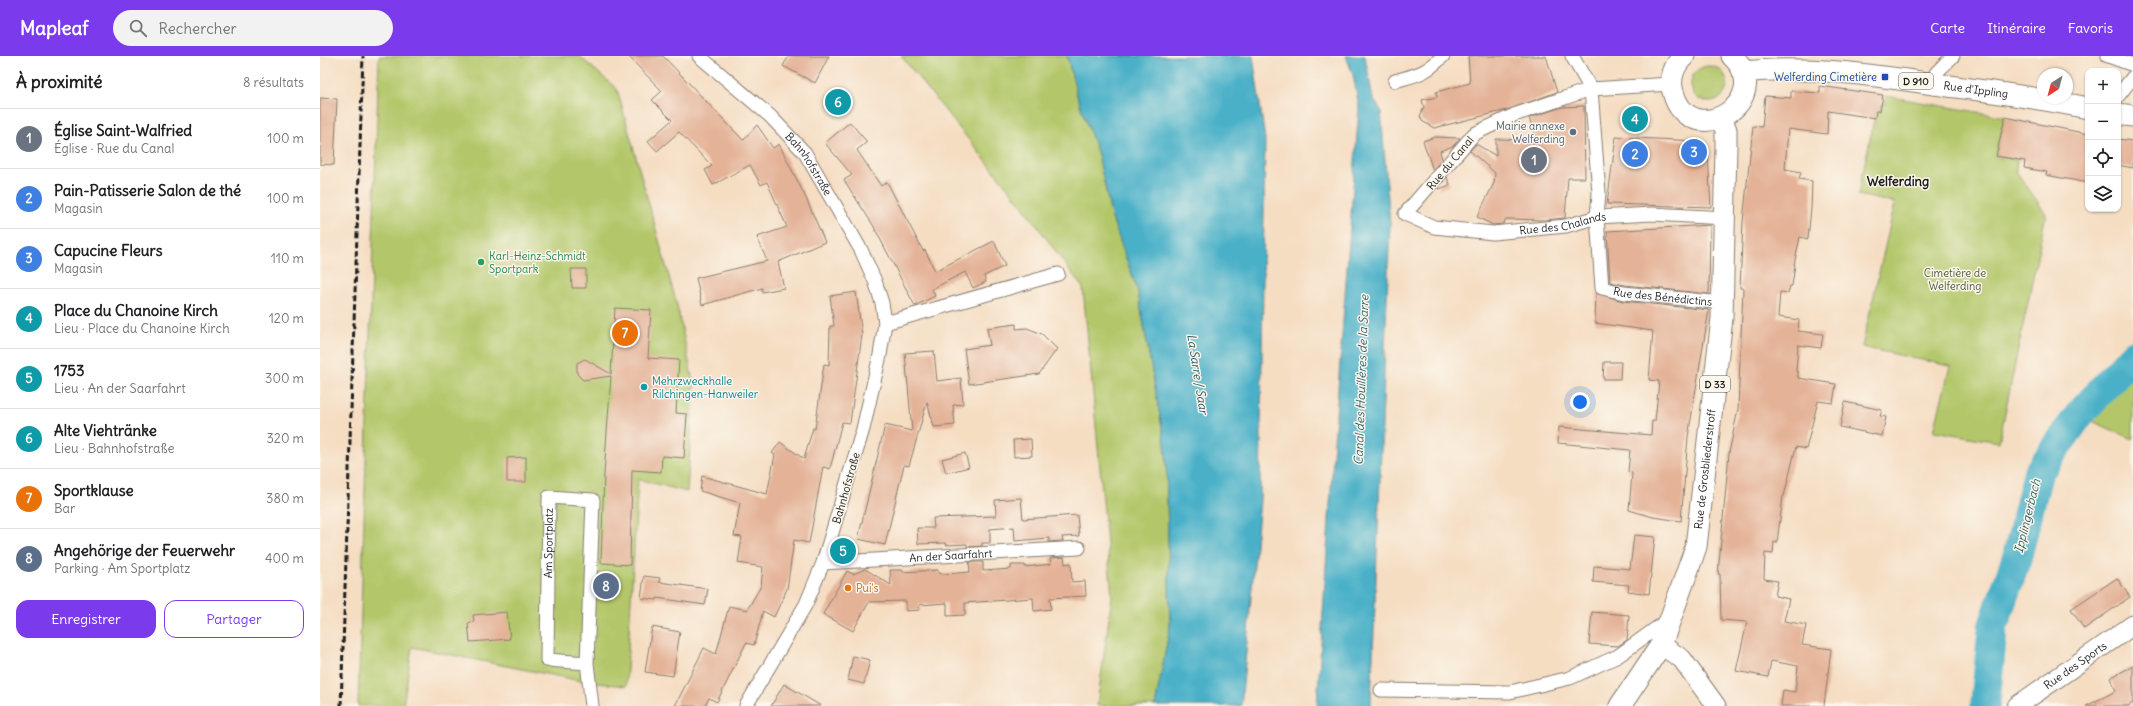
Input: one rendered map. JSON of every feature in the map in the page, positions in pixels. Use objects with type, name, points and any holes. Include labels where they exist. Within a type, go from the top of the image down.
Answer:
[{"type":"main road","points":[[1684,56],[1675,66],[1671,84],[1675,99],[1681,108],[1689,115],[1700,119],[1710,120],[1721,118],[1730,113],[1740,101],[1745,87],[1738,64]]},
{"type":"main road","name":"Rue d'Ippling","points":[[1738,64],[1895,78],[2033,97],[2085,107]]},
{"type":"main road","points":[[2121,114],[2133,116]]},
{"type":"main road","name":"Rue de Grosbliederstroff","points":[[1621,704],[1661,645],[1673,616],[1696,547],[1723,303],[1726,130],[1721,118]]},
{"type":"street","name":"Bahnhofstraße","points":[[699,56],[770,116],[805,153],[861,250],[875,281],[882,303],[884,324],[880,356],[863,429],[823,563],[806,604],[746,706]]},
{"type":"street","points":[[1394,81],[1412,77],[1428,71],[1443,56]]},
{"type":"street","points":[[1572,56],[1591,89],[1599,193],[1597,217]]},
{"type":"street","points":[[1933,84],[1936,73],[1954,56]]},
{"type":"street","points":[[2108,56],[2133,65]]},
{"type":"street","points":[[2121,92],[2133,77]]},
{"type":"street","name":"Rue du Canal","points":[[1405,214],[1474,134],[1514,115],[1591,89],[1671,84]]},
{"type":"street","name":"Rue des Chalands","points":[[1405,214],[1434,227],[1493,233],[1566,226],[1597,217],[1652,214],[1725,218]]},
{"type":"street","name":"Rue des Bénédictins","points":[[1597,217],[1602,288],[1624,293],[1723,303]]},
{"type":"street","points":[[884,324],[1058,274]]},
{"type":"street","name":"Am Sportplatz","points":[[587,663],[547,660],[549,497],[593,500],[587,663],[592,706]]},
{"type":"street","name":"An der Saarfahrt","points":[[823,563],[1079,548]]},
{"type":"street","points":[[1381,690],[1510,692],[1570,678],[1618,656],[1673,616]]},
{"type":"street","name":"Rue des Sports","points":[[2017,706],[2133,625]]},
{"type":"street","points":[[1661,645],[1682,659],[1716,706]]},
{"type":"green space","points":[[379,56],[579,56],[617,89],[677,305],[694,386],[687,492],[638,479],[626,686],[586,682],[412,647],[403,706],[358,706]]},
{"type":"green space","points":[[901,56],[1067,56],[1078,99],[1098,154],[1111,215],[1138,292],[1166,450],[1170,627],[1155,706],[1097,706],[1112,596],[1083,288],[1020,203]]},
{"type":"green space","points":[[1709,66],[1719,69],[1724,74],[1727,84],[1724,94],[1719,99],[1709,102],[1699,99],[1694,94],[1691,84],[1694,74],[1699,69]]},
{"type":"green space","name":"Cimetière de Welferding","points":[[1886,96],[2005,117],[1996,156],[2017,160],[2016,171],[2046,214],[1999,442],[1934,431],[1950,366],[1862,347],[1895,203],[1858,195],[1876,111],[1880,111],[1882,104],[1885,104]]},
{"type":"green space","points":[[2133,355],[2133,438],[2132,439],[2079,415]]},
{"type":"water","name":"La Sarre / Saar","points":[[1067,56],[1253,56],[1265,139],[1260,501],[1241,706],[1155,706],[1170,627],[1166,450],[1138,292],[1111,215],[1098,154],[1078,99]]},
{"type":"water","name":"Canal des Houillères de la Sarre","points":[[1346,56],[1365,56],[1373,99],[1381,110],[1390,224],[1371,706],[1317,706],[1334,442],[1359,107],[1353,75]]},
{"type":"building","points":[[628,56],[663,56],[743,140],[757,125],[773,148],[779,144],[806,198],[825,242],[778,262],[784,288],[762,292],[762,288],[702,305],[696,278],[767,261],[757,237],[787,227],[767,182],[761,185],[750,165],[713,185],[705,170],[712,166],[679,132],[657,151],[648,141],[672,120],[652,100],[662,91]]},
{"type":"building","points":[[789,56],[829,56],[815,83],[783,66]]},
{"type":"building","points":[[1468,56],[1546,56],[1557,92],[1507,110],[1434,128],[1422,121],[1420,116],[1424,107],[1422,100],[1437,97],[1436,92],[1470,83]]},
{"type":"building","points":[[1820,86],[1883,95],[1880,111],[1876,111],[1875,118],[1828,111],[1827,134],[1788,129],[1785,169],[1801,172],[1799,179],[1812,181],[1811,208],[1808,239],[1800,237],[1794,265],[1792,286],[1790,286],[1788,293],[1780,292],[1778,317],[1799,320],[1798,331],[1823,334],[1821,348],[1798,345],[1796,371],[1798,372],[1798,378],[1836,384],[1833,403],[1818,401],[1806,449],[1796,447],[1783,496],[1777,543],[1774,542],[1773,554],[1765,553],[1764,579],[1778,581],[1775,596],[1789,599],[1784,621],[1806,625],[1802,645],[1831,649],[1824,706],[1781,706],[1783,690],[1795,692],[1798,666],[1771,661],[1768,677],[1736,671],[1747,622],[1721,620],[1720,574],[1718,574],[1729,453],[1738,409],[1743,288],[1740,288],[1743,222],[1753,126],[1762,127],[1765,96],[1791,98],[1791,91],[1820,93]]},
{"type":"building","points":[[320,98],[337,99],[334,165],[320,164]]},
{"type":"building","points":[[1584,106],[1585,178],[1568,178],[1565,218],[1544,220],[1506,219],[1503,224],[1493,225],[1477,217],[1494,183],[1495,173],[1470,151],[1476,144],[1496,156],[1496,139],[1537,140],[1529,118],[1562,107]]},
{"type":"building","points":[[2005,117],[2085,133],[2085,182],[2046,175],[2047,172],[2024,168],[2025,161],[1996,156]]},
{"type":"building","points":[[850,122],[867,142],[857,150],[881,186],[887,182],[935,271],[994,241],[1005,266],[984,276],[986,282],[973,288],[965,272],[932,289],[935,296],[915,306],[873,225],[844,180],[852,175],[825,143]]},
{"type":"building","points":[[1435,137],[1460,138],[1453,146],[1440,151],[1442,159],[1433,170],[1423,141]]},
{"type":"building","points":[[1616,137],[1697,141],[1697,145],[1708,152],[1711,207],[1607,204]]},
{"type":"building","points":[[2121,139],[2133,141],[2133,168],[2121,166]]},
{"type":"building","points":[[1447,177],[1450,185],[1439,189],[1439,187]]},
{"type":"building","points":[[1710,225],[1709,294],[1610,282],[1607,231]]},
{"type":"building","points":[[571,269],[586,269],[586,288],[572,288]]},
{"type":"building","points":[[856,292],[862,335],[850,423],[842,422],[830,469],[823,467],[809,543],[794,540],[787,589],[774,617],[763,611],[754,645],[746,643],[717,702],[709,698],[705,706],[675,706],[704,648],[716,654],[729,606],[747,610],[761,586],[763,567],[738,563],[742,537],[734,536],[740,503],[700,491],[702,476],[767,494],[775,455],[772,453],[780,442],[804,459],[813,428],[815,429],[824,364],[829,365],[830,326],[834,326],[830,296]]},
{"type":"building","points":[[1596,293],[1623,301],[1709,310],[1688,437],[1681,521],[1653,517],[1629,510],[1632,473],[1628,472],[1630,450],[1558,443],[1559,427],[1651,435],[1652,421],[1655,421],[1659,381],[1649,380],[1653,331],[1595,323]]},
{"type":"building","name":"Mehrzweckhalle Rilchingen-Hanweiler","points":[[615,308],[651,310],[648,358],[679,360],[676,413],[687,414],[684,458],[662,456],[661,472],[632,470],[630,565],[601,563],[604,474],[611,376],[583,380],[577,374],[577,363],[585,359],[611,374]]},
{"type":"building","points":[[1016,324],[1016,329],[1027,328],[1042,334],[1057,349],[1039,374],[969,384],[964,349],[990,345],[987,328]]},
{"type":"building","points":[[934,351],[937,381],[961,378],[963,404],[953,405],[955,425],[934,427],[927,402],[909,466],[904,465],[885,545],[858,539],[885,425],[912,431],[905,353]]},
{"type":"building","points":[[1604,362],[1621,362],[1620,379],[1603,379]]},
{"type":"building","points":[[1845,402],[1882,410],[1880,416],[1886,417],[1882,436],[1840,427]]},
{"type":"building","points":[[1031,439],[1032,456],[1014,457],[1013,440]]},
{"type":"building","points":[[965,453],[969,467],[946,473],[942,459]]},
{"type":"building","points":[[526,457],[526,482],[507,482],[507,458]]},
{"type":"building","points":[[1021,498],[1023,519],[1077,515],[1079,536],[1062,537],[1063,541],[1049,542],[1049,538],[1015,541],[1014,527],[990,529],[990,543],[982,543],[982,546],[967,547],[967,544],[946,545],[946,543],[918,544],[917,528],[934,528],[933,518],[996,516],[995,500]]},
{"type":"building","points":[[1634,535],[1655,537],[1649,594],[1628,591],[1629,585],[1593,582],[1594,566],[1630,569]]},
{"type":"building","points":[[1064,557],[1065,564],[1071,563],[1072,582],[1085,581],[1086,596],[1050,598],[1051,609],[1034,611],[1033,598],[965,603],[965,615],[947,616],[947,603],[919,605],[920,610],[906,611],[906,601],[869,602],[853,631],[823,614],[847,571],[853,574],[865,569],[891,585],[890,570],[903,570],[903,572],[938,570],[938,573],[944,574],[970,572],[969,562],[983,562],[983,571],[1011,569],[1011,565],[1025,565],[1025,567],[1051,564],[1050,558]]},
{"type":"building","points":[[644,576],[660,578],[659,582],[708,589],[705,605],[657,598],[657,600],[641,598]]},
{"type":"building","points":[[2117,578],[2130,597],[2084,629],[2071,609]]},
{"type":"building","points":[[507,612],[510,639],[470,642],[468,623],[474,622],[473,615]]},
{"type":"building","points":[[1592,612],[1629,615],[1627,640],[1618,646],[1589,644]]},
{"type":"building","points":[[652,627],[680,632],[673,676],[645,672]]},
{"type":"building","points":[[853,656],[870,660],[864,684],[848,680]]},
{"type":"building","points":[[2133,666],[2133,703],[2128,706],[2086,706],[2116,691],[2110,678]]},
{"type":"building","points":[[784,684],[821,706],[771,706]]},
{"type":"waterway","name":"Ipplingerbach","points":[[1985,706],[1993,626],[2017,557],[2038,473],[2079,415],[2133,355]]},
{"type":"railway","points":[[341,706],[363,56]]},
{"type":"place","name":"Welferding Cimetière","points":[[1885,77]]},
{"type":"place","name":"Alte Viehtränke","points":[[838,102]]},
{"type":"place","name":"Place du Chanoine Kirch","points":[[1635,119]]},
{"type":"place","name":"Mairie annexe Welferding","points":[[1573,132]]},
{"type":"place","name":"Capucine Fleurs","points":[[1694,152]]},
{"type":"place","name":"Pain-Patisserie Salon de thé","points":[[1635,154]]},
{"type":"place","name":"Église Saint-Walfried","points":[[1534,160]]},
{"type":"place","name":"Karl-Heinz-Schmidt Sportpark","points":[[481,262]]},
{"type":"place","name":"Sportklause","points":[[625,333]]},
{"type":"place","name":"Mehrzweckhalle Rilchingen-Hanweiler","points":[[644,387]]},
{"type":"place","name":"1753","points":[[843,551]]},
{"type":"place","name":"Angehörige der Feuerwehr","points":[[606,586]]},
{"type":"place","name":"Pui's","points":[[848,588]]},
{"type":"district","name":"Welferding","points":[[1898,181]]}]
